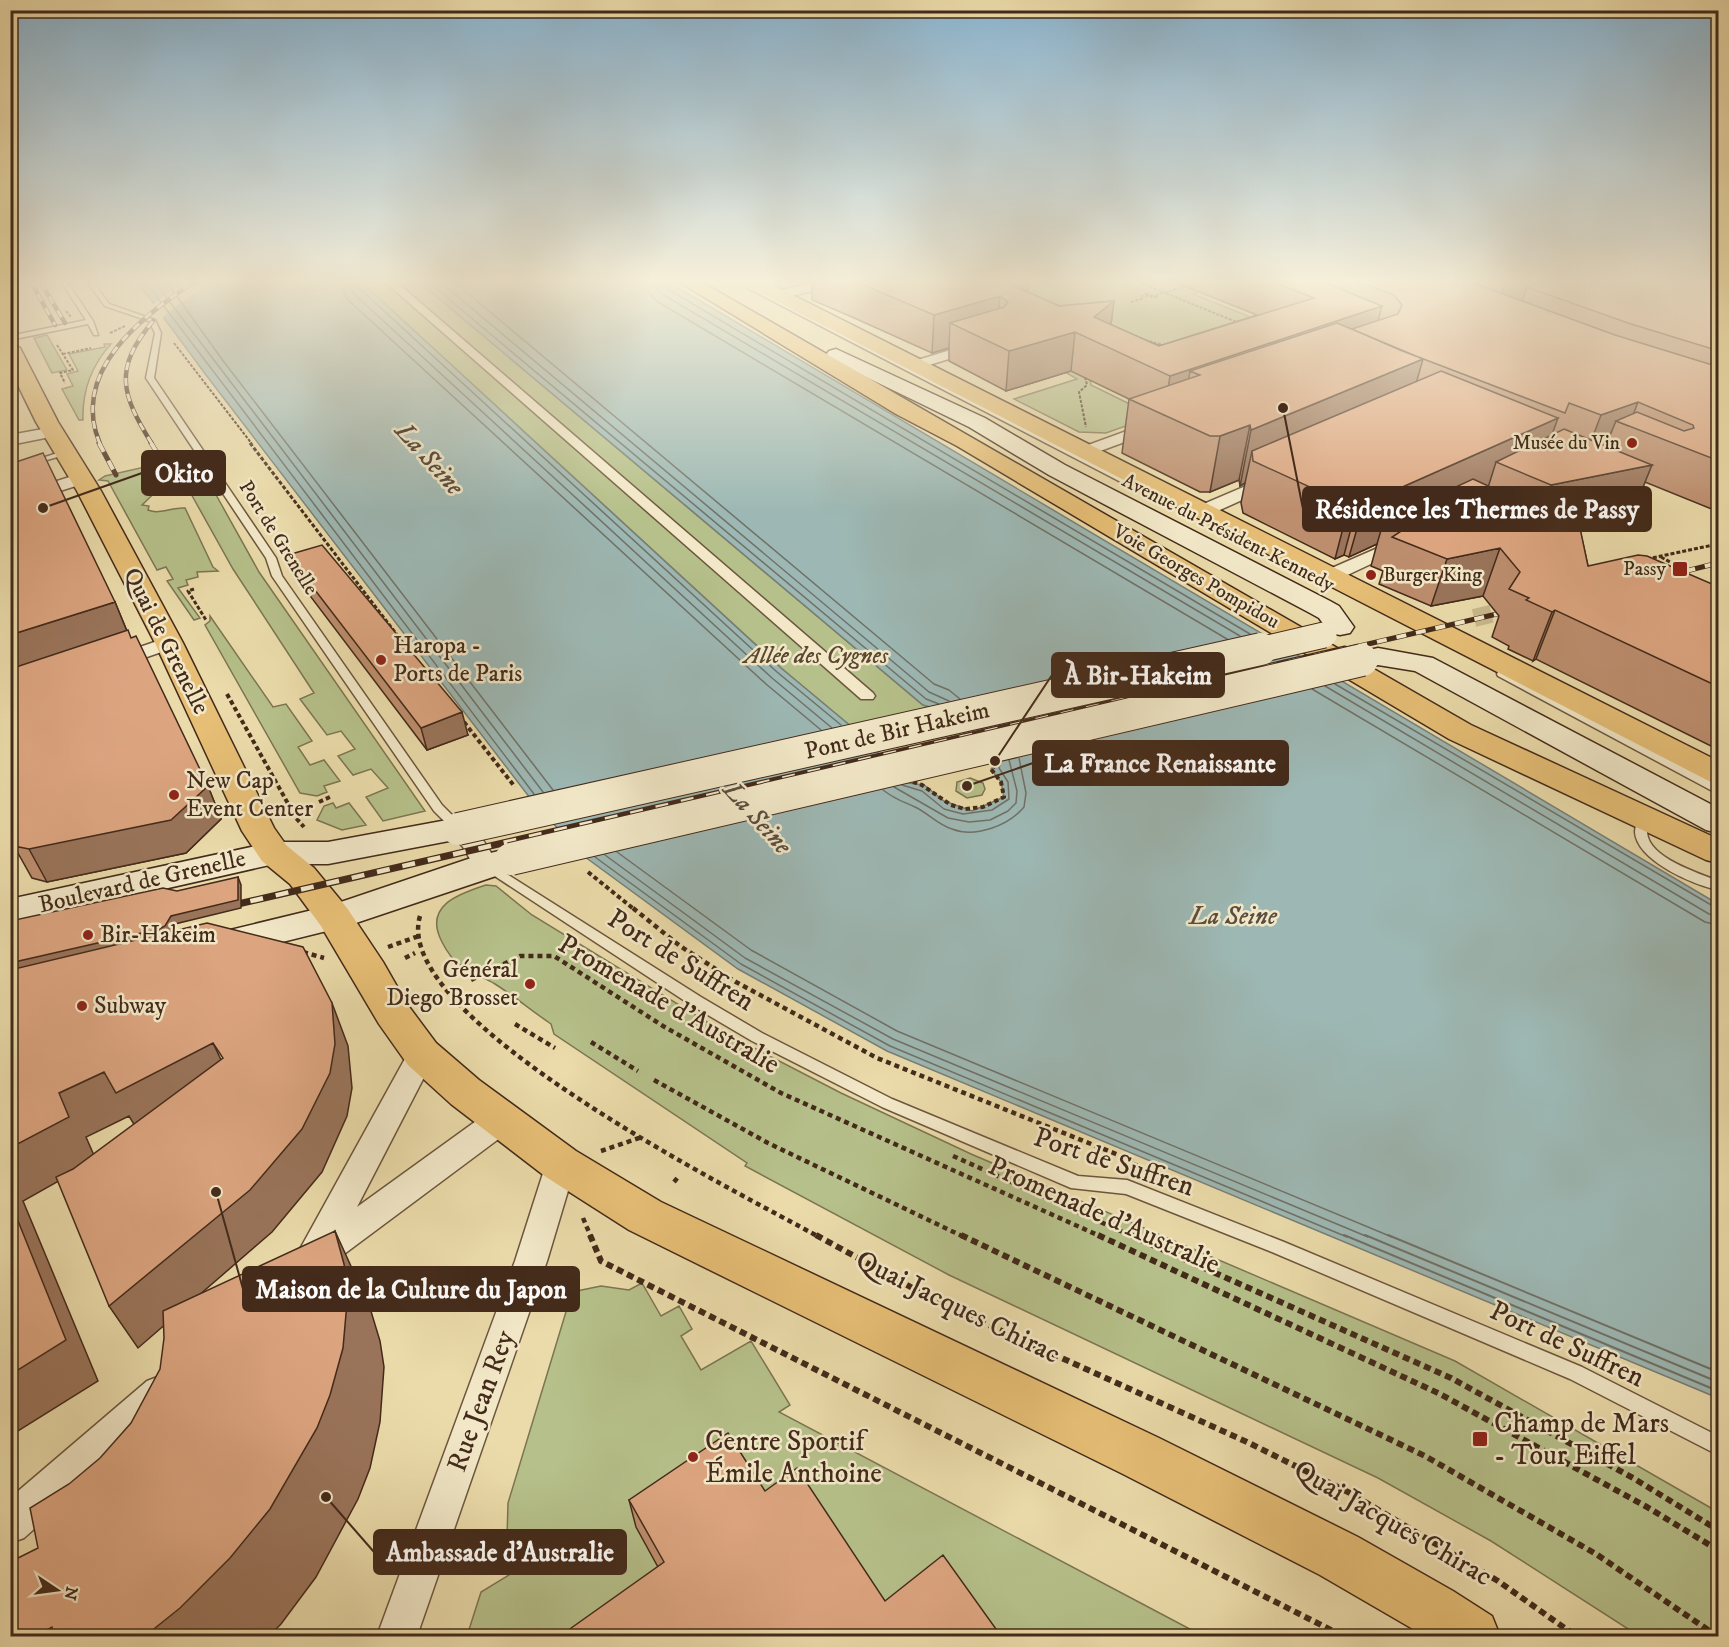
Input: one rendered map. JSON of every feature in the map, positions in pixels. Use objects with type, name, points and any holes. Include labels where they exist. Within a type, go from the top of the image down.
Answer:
[{"type":"main road","name":"Quai de Grenelle","points":[[15,357],[79,478],[92,496],[169,643],[259,831],[274,852],[302,876],[334,918]]},
{"type":"main road","name":"Voie Georges Pompidou","points":[[815,357],[904,409],[966,441],[1460,732],[1719,852]]},
{"type":"main road","points":[[839,357],[966,441]]},
{"type":"main road","points":[[840,357],[955,412],[1082,455],[1329,612],[1332,631],[1346,629],[1370,658],[1423,664],[1719,822]]},
{"type":"main road","name":"Avenue du Président Kennedy","points":[[901,357],[1082,455],[1205,510],[1719,773]]},
{"type":"main road","name":"Pont de Bir Hakeim","points":[[274,852],[328,853],[458,829],[1332,631]]},
{"type":"main road","name":"Pont de Bir Hakeim","points":[[334,918],[498,862],[1370,658]]},
{"type":"main road","name":"Boulevard de Grenelle","points":[[10,912],[274,852]]},
{"type":"main road","points":[[182,953],[334,918],[370,972],[393,1014],[422,1054],[501,1120],[561,1164],[645,1216],[1141,1456],[1339,1556],[1473,1636]]},
{"type":"street","points":[[476,357],[867,696]]},
{"type":"street","points":[[916,364],[940,357]]},
{"type":"street","points":[[1082,455],[1170,421]]},
{"type":"street","points":[[10,440],[54,432]]},
{"type":"street","points":[[1205,510],[1290,472]]},
{"type":"street","points":[[10,502],[29,492],[79,478]]},
{"type":"street","points":[[1332,575],[1419,535]]},
{"type":"street","points":[[88,671],[169,643]]},
{"type":"street","points":[[458,829],[471,837],[498,862]]},
{"type":"street","points":[[314,1258],[422,1054]]},
{"type":"street","points":[[287,1281],[314,1258],[501,1120]]},
{"type":"street","name":"Rue Jean Rey","points":[[397,1636],[531,1261],[561,1164]]},
{"type":"street","points":[[10,1524],[180,1375]]},
{"type":"lane","name":"Port de Grenelle","points":[[154,357],[150,378],[271,558],[277,576],[438,808],[458,829]]},
{"type":"lane","name":"Avenue du Président Kennedy","points":[[893,357],[1400,620],[1719,790]]},
{"type":"lane","points":[[16,467],[67,453]]},
{"type":"lane","points":[[1644,818],[1640,838],[1645,847],[1662,860],[1719,886]]},
{"type":"lane","name":"Port de Suffren","points":[[498,862],[507,876],[578,926],[696,1001],[757,1037],[887,1103],[1077,1183],[1127,1187],[1278,1247],[1576,1373],[1719,1446]]},
{"type":"path","points":[[64,383],[60,373],[73,370],[65,357]]},
{"type":"path","points":[[1082,455],[1079,392],[1088,383],[1085,377]]},
{"type":"path","points":[[1641,561],[1719,544]]},
{"type":"path","points":[[1661,556],[1670,562]]},
{"type":"path","points":[[194,589],[188,591],[206,620]]},
{"type":"path","points":[[319,802],[330,797]]},
{"type":"path","name":"Quai Jacques Chirac","points":[[422,910],[417,926],[433,975],[476,1022],[504,1047],[639,1138],[938,1302],[1247,1442],[1350,1493],[1498,1581],[1576,1636]]},
{"type":"path","points":[[397,944],[419,936]]},
{"type":"path","points":[[405,958],[415,953]]},
{"type":"path","name":"Promenade d'Australie","points":[[471,980],[516,955],[542,953],[554,956],[663,1026],[782,1093],[1203,1282],[1440,1394],[1647,1507],[1719,1550]]},
{"type":"path","points":[[515,1024],[555,1048]]},
{"type":"path","points":[[591,1042],[638,1071]]},
{"type":"path","points":[[654,1080],[779,1149],[1425,1456],[1596,1554],[1717,1636]]},
{"type":"path","points":[[945,1152],[1451,1378],[1633,1478],[1719,1530]]},
{"type":"path","points":[[561,1164],[601,1262],[1343,1636]]},
{"type":"path","points":[[674,1182],[679,1176]]},
{"type":"green space","points":[[44,357],[59,357],[67,370],[52,373]]},
{"type":"green space","points":[[71,357],[101,357],[86,389],[83,420],[79,420],[62,389],[73,386],[67,374],[78,371]]},
{"type":"green space","name":"Allée des Cygnes","points":[[443,357],[509,357],[923,705],[937,709],[853,728],[781,668]]},
{"type":"green space","points":[[1048,357],[1195,357],[1090,380],[1091,385],[1154,416],[1106,433],[1079,432],[1014,399],[1077,379]]},
{"type":"green space","points":[[158,464],[169,479],[142,505],[149,506],[148,510],[157,512],[185,508],[213,567],[218,571],[197,572],[198,577],[186,580],[188,585],[178,588],[200,618],[194,620],[167,581],[173,579],[166,567],[157,570],[108,481],[99,480],[105,476]]},
{"type":"green space","points":[[181,465],[196,487],[210,484],[259,572],[425,811],[383,821],[366,797],[388,788],[371,769],[353,775],[338,756],[355,749],[341,731],[327,735],[300,699],[314,693],[233,569],[176,467]]},
{"type":"green space","points":[[210,616],[273,707],[286,704],[312,741],[298,747],[310,765],[324,760],[340,781],[324,786],[327,792],[317,796],[300,793],[205,625],[210,621]]},
{"type":"green space","points":[[970,778],[983,783],[985,789],[982,795],[967,798],[956,791],[957,782]]},
{"type":"green space","points":[[333,803],[336,808],[349,803],[366,825],[342,830],[317,820],[324,806]]},
{"type":"green space","points":[[486,885],[496,886],[532,915],[725,1033],[841,1093],[971,1154],[1455,1361],[1718,1512],[1718,1636],[1639,1636],[1491,1541],[1378,1478],[949,1275],[745,1166],[747,1163],[554,1034],[551,1024],[509,993],[467,970],[454,960],[437,930],[440,911],[455,897]]},
{"type":"green space","name":"Centre Sportif Émile Anthoine","points":[[642,1283],[661,1316],[679,1306],[692,1329],[681,1336],[701,1370],[751,1341],[790,1405],[779,1412],[1203,1636],[467,1636],[481,1592],[522,1567],[515,1536],[507,1538],[508,1503],[572,1292],[601,1286],[629,1290]]},
{"type":"water","name":"La Seine","points":[[193,357],[443,357],[781,668],[853,728],[909,783],[924,785],[944,801],[972,811],[1004,797],[1001,782],[991,769],[994,766],[992,764],[996,763],[937,709],[923,705],[509,357],[795,357],[1718,904],[1718,1398],[887,1051],[738,969],[581,854],[530,798]]},
{"type":"building","points":[[1129,357],[1228,357],[1170,376]]},
{"type":"building","points":[[1233,357],[1418,357],[1423,359],[1251,430],[1250,425],[1220,436],[1210,436],[1129,399],[1200,375],[1190,371]]},
{"type":"building","points":[[1418,357],[1686,357],[1719,367],[1719,461],[1616,421],[1637,412],[1684,431],[1694,428],[1693,425],[1638,402],[1601,415],[1569,403],[1565,413]]},
{"type":"building","points":[[1441,371],[1558,418],[1364,504],[1358,502],[1349,505],[1253,461],[1252,451]]},
{"type":"building","points":[[1564,429],[1652,465],[1551,485],[1496,462]]},
{"type":"building","points":[[43,453],[115,602],[10,635],[10,464]]},
{"type":"building","points":[[1473,479],[1580,528],[1588,566],[1638,555],[1647,556],[1719,587],[1719,687],[1555,610],[1552,612],[1526,600],[1529,598],[1509,589],[1520,572],[1500,548],[1447,559],[1392,537],[1406,528],[1384,520]]},
{"type":"building","name":"Haropa - Ports de Paris","points":[[322,545],[462,712],[421,728],[288,555]]},
{"type":"building","points":[[128,630],[131,638],[136,636],[208,786],[171,820],[29,849],[14,846],[10,833],[10,669]]},
{"type":"building","name":"Bir-Hakeim","points":[[238,877],[238,900],[171,916],[165,926],[159,929],[10,963],[10,921],[163,888],[177,891]]},
{"type":"building","points":[[207,923],[303,947],[332,1003],[335,1044],[330,1073],[302,1129],[250,1190],[109,1306],[56,1177],[73,1169],[223,1058],[213,1043],[116,1093],[104,1072],[59,1093],[69,1117],[10,1148],[10,970]]},
{"type":"building","points":[[10,1201],[66,1340],[10,1375]]},
{"type":"building","points":[[335,1231],[344,1264],[348,1291],[343,1348],[330,1395],[317,1428],[270,1509],[230,1558],[180,1608],[145,1636],[54,1636],[52,1627],[35,1636],[10,1636],[10,1562],[38,1548],[30,1508],[69,1484],[100,1458],[131,1423],[160,1369],[164,1338],[163,1311]]},
{"type":"building","points":[[728,1433],[765,1491],[797,1468],[885,1601],[943,1555],[1001,1636],[560,1636],[664,1562],[629,1500]]},
{"type":"tunnel","points":[[1474,618],[1527,605]]},
{"type":"railway","points":[[100,444],[93,417],[94,392],[103,369],[111,357]]},
{"type":"railway","points":[[131,357],[126,382],[128,396],[152,444]]},
{"type":"railway","points":[[99,443],[116,475]]},
{"type":"railway","points":[[151,443],[161,459]]},
{"type":"railway","points":[[1666,576],[1718,563]]},
{"type":"railway","points":[[1338,651],[1514,610]]},
{"type":"railway","points":[[225,907],[1345,649]]},
{"type":"place","name":"Résidence les Thermes de Passy","points":[[1283,408]]},
{"type":"place","name":"Musée du Vin","points":[[1632,443]]},
{"type":"place","name":"Okito","points":[[43,508]]},
{"type":"place","name":"Passy","points":[[1680,569]]},
{"type":"place","name":"Burger King","points":[[1371,575]]},
{"type":"place","name":"Haropa - Ports de Paris","points":[[381,660]]},
{"type":"place","name":"À Bir-Hakeim","points":[[995,761]]},
{"type":"place","name":"La France Renaissante","points":[[967,786]]},
{"type":"place","name":"New Cap Event Center","points":[[174,795]]},
{"type":"place","name":"Bir-Hakeim","points":[[88,935]]},
{"type":"place","name":"Général Diego Brosset","points":[[530,984]]},
{"type":"place","name":"Subway","points":[[82,1006]]},
{"type":"place","name":"Maison de la Culture du Japon","points":[[216,1192]]},
{"type":"place","name":"Champ de Mars - Tour Eiffel","points":[[1480,1439]]},
{"type":"place","name":"Centre Sportif Émile Anthoine","points":[[693,1457]]},
{"type":"place","name":"Ambassade d'Australie","points":[[326,1497]]}]
